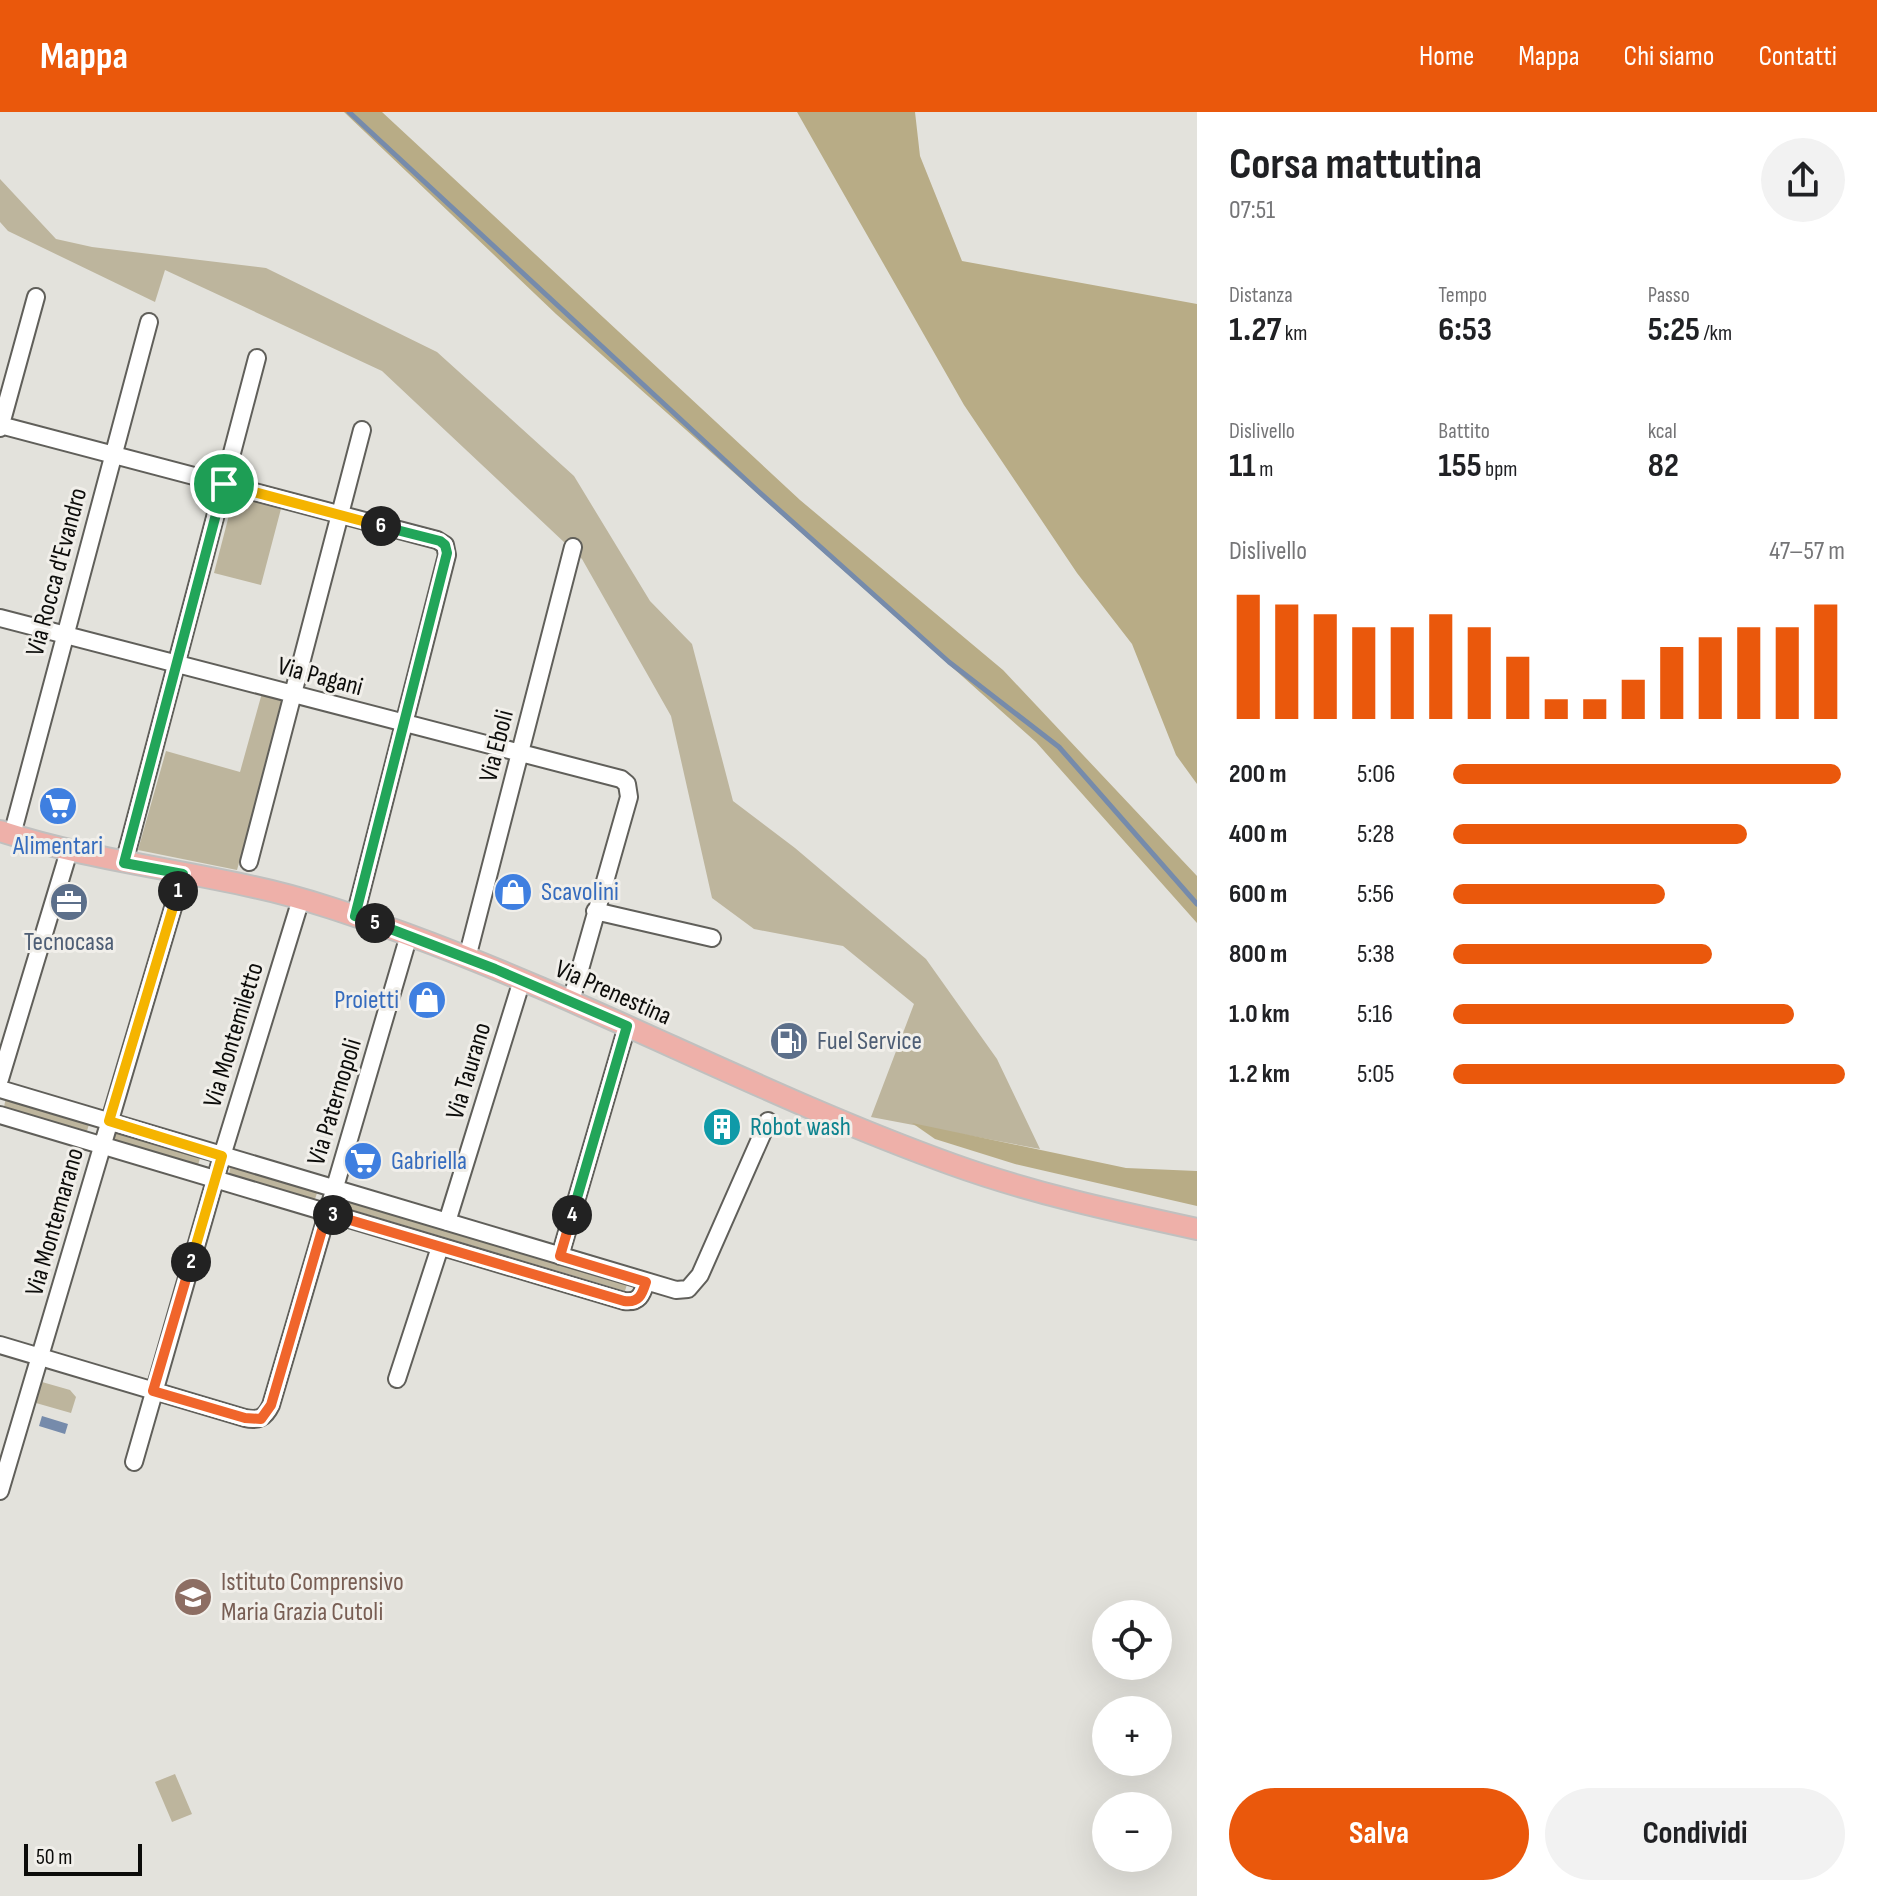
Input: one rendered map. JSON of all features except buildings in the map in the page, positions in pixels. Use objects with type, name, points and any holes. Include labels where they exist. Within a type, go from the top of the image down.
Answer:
[{"type":"main road","name":"Via Prenestina","points":[[6,833],[69,851],[301,899],[355,916],[522,980],[772,1093],[956,1166],[1069,1200],[1197,1229]]},
{"type":"street","points":[[36,297],[0,426],[437,540],[445,545],[447,555],[355,916]]},
{"type":"street","name":"Via Rocca d'Evandro","points":[[6,833],[65,635],[149,322]]},
{"type":"street","points":[[124,863],[257,358]]},
{"type":"street","points":[[249,862],[362,430]]},
{"type":"street","name":"Via Eboli","points":[[467,958],[573,547]]},
{"type":"street","name":"Via Pagani","points":[[0,618],[616,777],[627,784],[629,797],[595,911]]},
{"type":"street","points":[[0,1079],[69,851]]},
{"type":"street","name":"Via Montemarano","points":[[0,1491],[183,874]]},
{"type":"street","name":"Via Montemiletto","points":[[134,1462],[215,1179],[301,899]]},
{"type":"street","points":[[571,1001],[595,911],[712,938]]},
{"type":"street","name":"Via Paternopoli","points":[[153,1391],[245,1418],[261,1419],[271,1405],[409,935]]},
{"type":"street","name":"Via Taurano","points":[[447,1222],[522,980]]},
{"type":"street","points":[[560,1256],[627,1026]]},
{"type":"street","points":[[0,1089],[676,1290],[688,1289],[700,1275],[768,1121]]},
{"type":"street","points":[[0,1115],[624,1301],[639,1298],[646,1282]]},
{"type":"street","points":[[397,1379],[440,1247]]},
{"type":"street","points":[[0,1345],[153,1391]]},
{"type":"shaded area","points":[[344,112],[382,112],[800,500],[1003,670],[1197,876],[1197,923],[1036,742],[556,314]]},
{"type":"shaded area","points":[[797,112],[915,112],[920,156],[962,261],[1197,304],[1197,784],[1176,755],[1132,644],[1077,573],[964,405]]},
{"type":"shaded area","points":[[0,179],[56,239],[92,247],[266,268],[437,352],[574,476],[650,601],[692,644],[733,801],[795,848],[926,959],[997,1059],[1040,1149],[871,1117],[914,1004],[843,946],[754,929],[712,898],[671,716],[582,559],[382,371],[165,270],[155,302],[8,231],[0,222]]},
{"type":"shaded area","points":[[235,492],[282,505],[261,585],[214,573]]},
{"type":"shaded area","points":[[262,693],[285,700],[237,870],[138,850],[166,751],[240,772]]},
{"type":"shaded area","points":[[6,1097],[90,1121],[87,1131],[4,1107]]},
{"type":"shaded area","points":[[912,1123],[1126,1168],[1197,1171],[1197,1206],[1015,1164],[935,1139]]},
{"type":"shaded area","points":[[115,1129],[201,1155],[198,1165],[112,1140]]},
{"type":"shaded area","points":[[231,1164],[318,1190],[315,1199],[229,1174]]},
{"type":"shaded area","points":[[349,1199],[628,1281],[625,1291],[346,1208]]},
{"type":"shaded area","points":[[42,1382],[70,1390],[76,1397],[71,1413],[36,1403]]},
{"type":"shaded area","points":[[175,1774],[192,1814],[172,1822],[155,1782]]},
{"type":"water","points":[[42,1416],[68,1424],[65,1434],[39,1426]]},
{"type":"waterway","points":[[349,112],[758,491],[949,662],[1059,747],[1197,904]]},
{"type":"place","name":"Alimentari","points":[[58,806]]},
{"type":"place","name":"Scavolini","points":[[513,892]]},
{"type":"place","name":"Tecnocasa","points":[[69,902]]},
{"type":"place","name":"Proietti","points":[[427,1000]]},
{"type":"place","name":"Fuel Service","points":[[789,1041]]},
{"type":"place","name":"Robot wash","points":[[722,1127]]},
{"type":"place","name":"Gabriella","points":[[363,1161]]},
{"type":"place","name":"Istituto Comprensivo Maria Grazia Cutoli","points":[[193,1597]]},
{"type":"route","points":[[224,484],[437,540],[445,545],[447,555],[355,916],[449,950],[627,1026],[560,1256],[646,1282],[639,1298],[624,1301],[327,1213],[271,1405],[261,1419],[256,1420],[153,1391],[222,1156],[109,1121],[183,874],[124,863],[224,484]]}]
